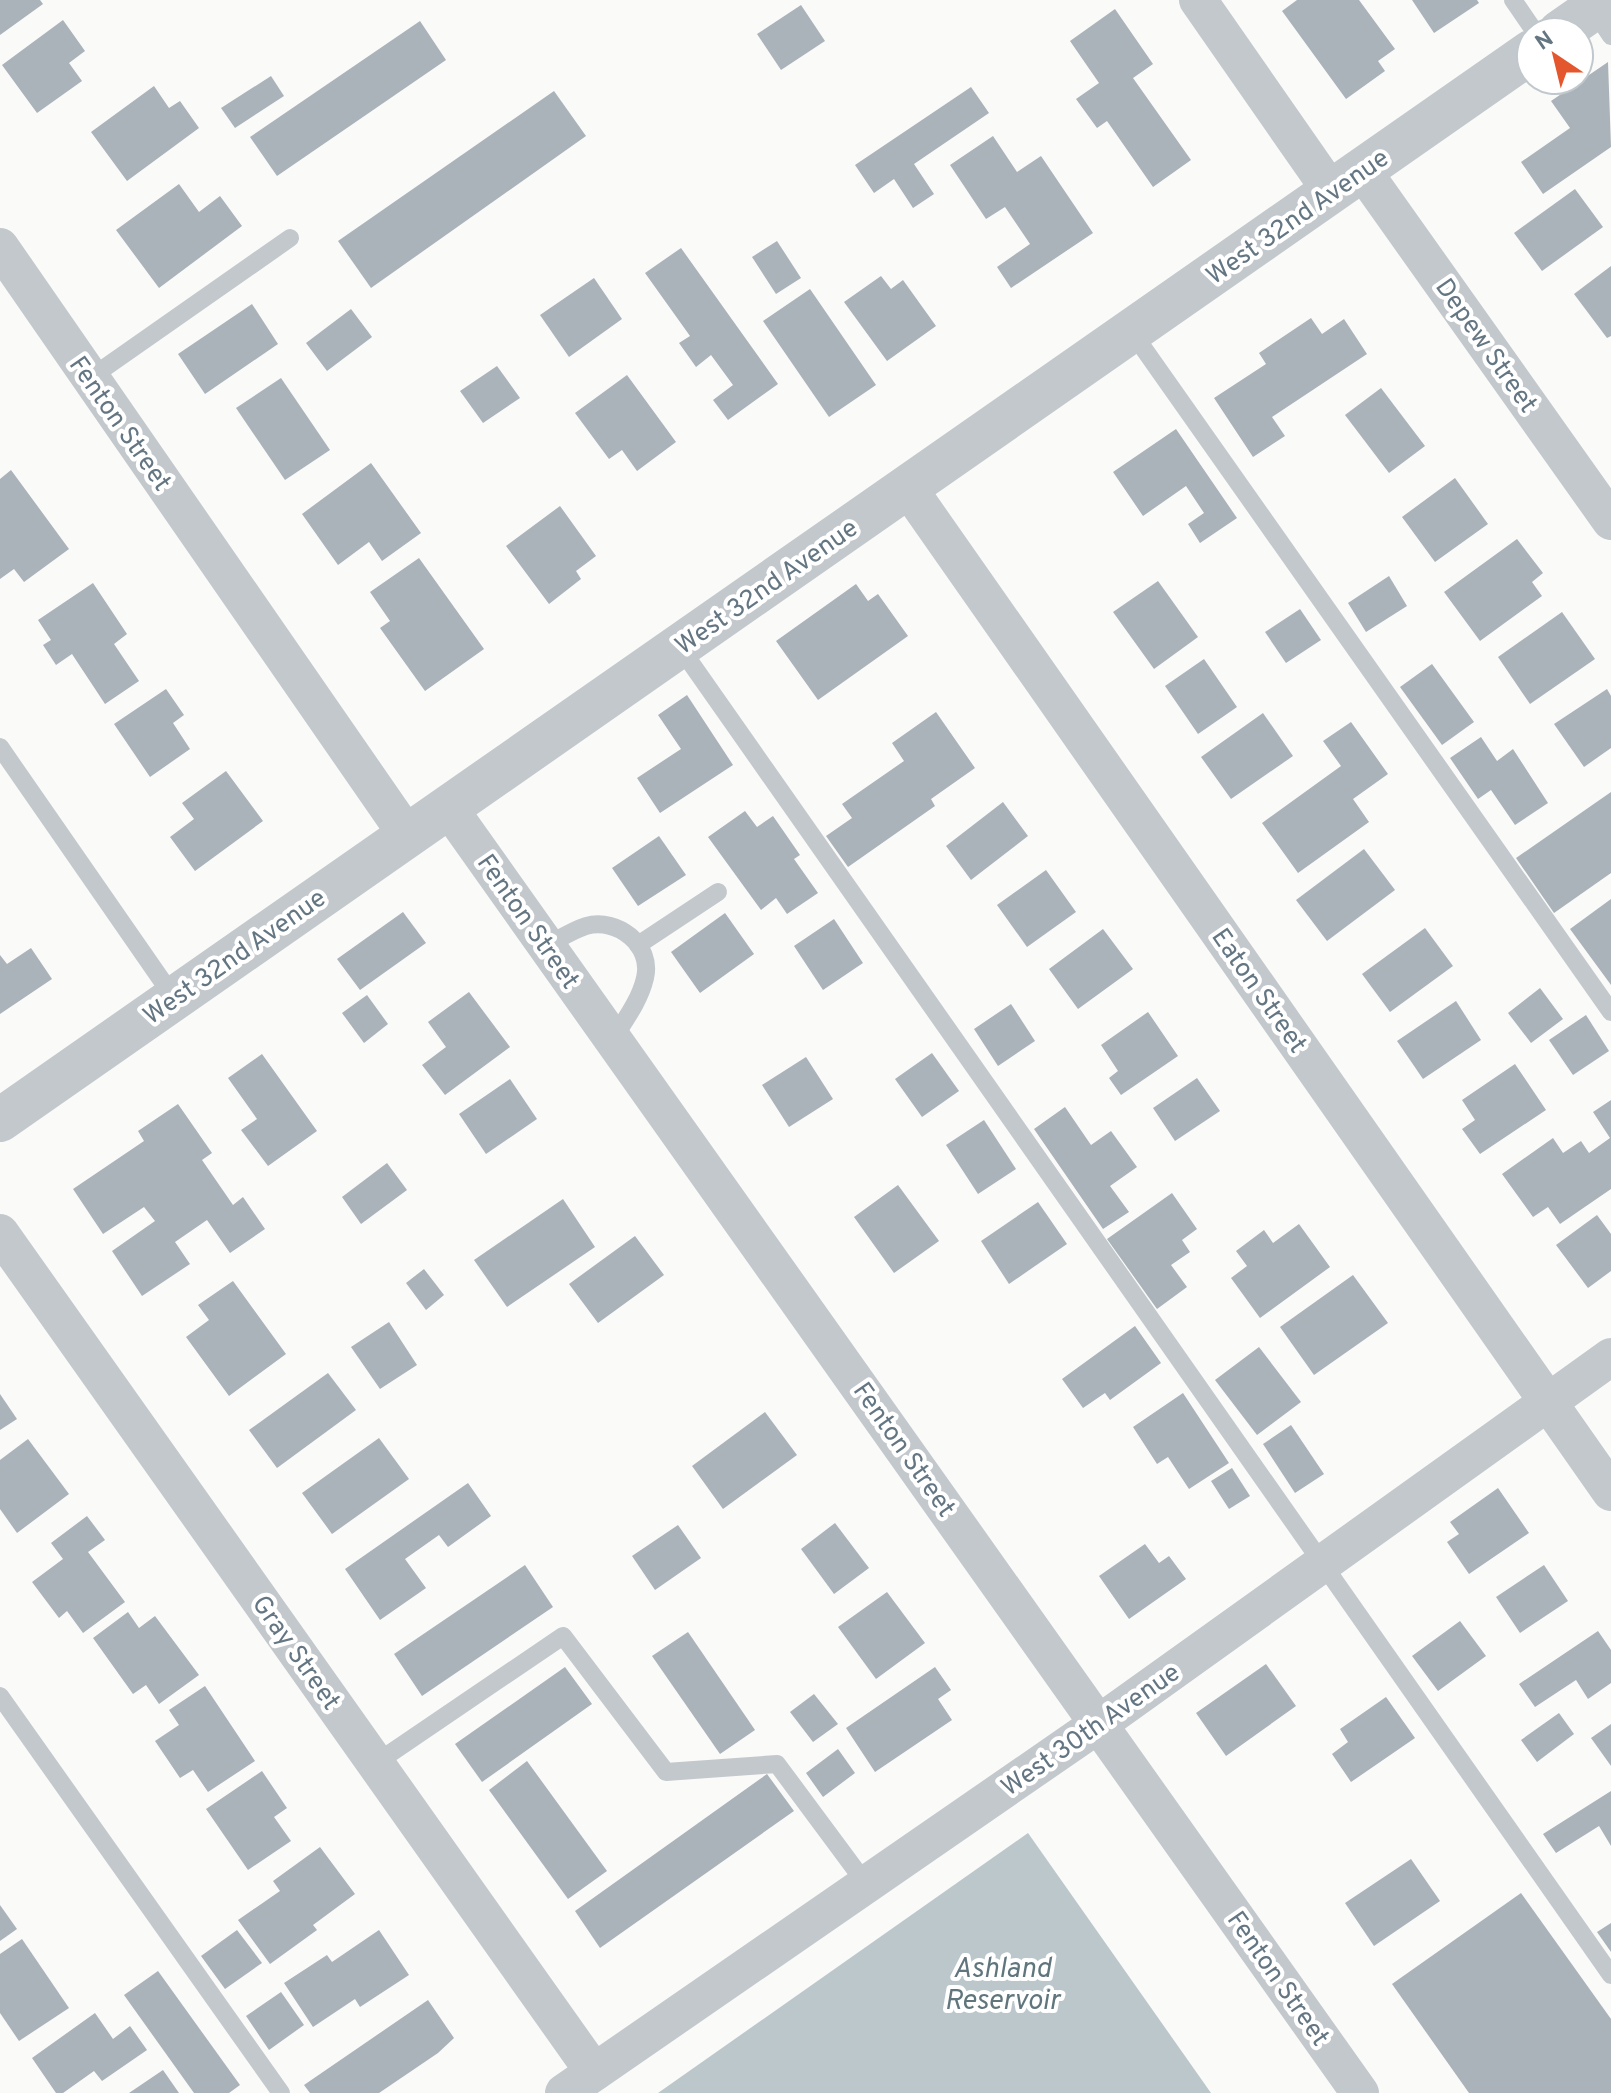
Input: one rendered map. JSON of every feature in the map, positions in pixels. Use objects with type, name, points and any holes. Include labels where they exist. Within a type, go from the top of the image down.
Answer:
[{"type":"street","name":"Depew Street","points":[[1198,0],[1346,181],[1611,521]]},
{"type":"street","name":"West 32nd Avenue","points":[[0,1120],[1515,63]]},
{"type":"street","name":"Fenton Street","points":[[0,247],[407,835]]},
{"type":"street","name":"Eaton Street","points":[[908,488],[1611,1492]]},
{"type":"street","name":"Fenton Street","points":[[448,807],[1360,2093]]},
{"type":"street","name":"Gray Street","points":[[0,1233],[376,1763],[579,2082]]},
{"type":"street","name":"West 30th Avenue","points":[[579,2082],[1100,1723],[1611,1357]]},
{"type":"lane","points":[[90,378],[290,238]]},
{"type":"lane","points":[[1132,332],[1611,1012]]},
{"type":"lane","points":[[679,646],[1611,1975]]},
{"type":"lane","points":[[0,747],[174,998]]},
{"type":"lane","points":[[638,945],[718,892]]},
{"type":"lane","points":[[546,946],[588,925],[616,927],[638,945],[645,957],[646,976],[635,1003],[613,1039]]},
{"type":"lane","points":[[376,1763],[563,1636],[666,1772],[777,1764],[866,1884]]},
{"type":"lane","points":[[0,1696],[281,2093]]},
{"type":"water","name":"Ashland Reservoir","points":[[1028,1833],[1211,2093],[658,2093]]},
{"type":"building","points":[[0,0],[40,0],[43,4],[0,35]]},
{"type":"building","points":[[1297,0],[1359,0],[1395,49],[1378,61],[1385,71],[1346,99],[1282,11]]},
{"type":"building","points":[[1412,0],[1477,0],[1479,3],[1434,33]]},
{"type":"building","points":[[801,5],[825,41],[781,70],[757,34]]},
{"type":"building","points":[[1115,9],[1153,64],[1133,78],[1191,160],[1153,187],[1107,121],[1097,128],[1076,99],[1099,83],[1070,41]]},
{"type":"building","points":[[63,20],[85,51],[69,63],[82,81],[37,113],[2,65]]},
{"type":"building","points":[[420,21],[446,60],[277,176],[250,137]]},
{"type":"building","points":[[1608,62],[1611,147],[1543,194],[1521,162],[1570,128],[1551,101],[1558,96],[1595,96],[1595,71]]},
{"type":"building","points":[[271,76],[284,96],[235,128],[221,108]]},
{"type":"building","points":[[154,86],[169,108],[180,101],[199,128],[127,181],[91,132]]},
{"type":"building","points":[[971,87],[989,113],[914,164],[934,194],[913,208],[894,179],[874,193],[855,165]]},
{"type":"building","points":[[554,91],[586,136],[371,288],[338,241]]},
{"type":"building","points":[[993,136],[1017,172],[1041,156],[1093,233],[1011,288],[997,267],[1030,244],[1005,207],[986,219],[950,165]]},
{"type":"building","points":[[179,184],[199,212],[220,196],[242,226],[159,288],[116,230]]},
{"type":"building","points":[[1575,189],[1603,227],[1542,271],[1514,233]]},
{"type":"building","points":[[777,241],[801,278],[776,294],[752,257]]},
{"type":"building","points":[[681,248],[778,384],[728,420],[713,400],[733,385],[711,355],[696,367],[679,343],[690,336],[645,273]]},
{"type":"building","points":[[1611,266],[1611,336],[1607,338],[1574,294]]},
{"type":"building","points":[[881,276],[891,289],[903,280],[936,326],[887,361],[844,302]]},
{"type":"building","points":[[594,278],[622,319],[569,357],[540,315]]},
{"type":"building","points":[[810,289],[876,385],[829,417],[763,321]]},
{"type":"building","points":[[252,304],[278,344],[205,394],[178,354]]},
{"type":"building","points":[[351,309],[372,337],[327,371],[306,343]]},
{"type":"building","points":[[1311,318],[1322,334],[1344,319],[1367,354],[1272,417],[1285,436],[1253,457],[1214,398],[1266,364],[1259,353]]},
{"type":"building","points":[[497,366],[520,398],[483,423],[460,391]]},
{"type":"building","points":[[627,375],[676,442],[637,471],[622,450],[609,459],[575,413]]},
{"type":"building","points":[[281,378],[330,450],[285,480],[236,408]]},
{"type":"building","points":[[1381,388],[1425,446],[1389,473],[1345,415]]},
{"type":"building","points":[[1176,429],[1237,518],[1200,543],[1188,524],[1204,513],[1186,486],[1143,516],[1113,472]]},
{"type":"building","points":[[371,463],[421,533],[382,561],[369,542],[338,565],[302,514]]},
{"type":"building","points":[[11,470],[69,549],[24,582],[14,569],[0,579],[0,479]]},
{"type":"building","points":[[1455,478],[1488,524],[1435,562],[1402,517]]},
{"type":"building","points":[[560,506],[596,556],[576,571],[581,579],[549,604],[506,546]]},
{"type":"building","points":[[1517,539],[1543,573],[1532,582],[1542,596],[1480,641],[1444,592]]},
{"type":"building","points":[[419,558],[484,649],[425,691],[380,628],[390,621],[370,592]]},
{"type":"building","points":[[1389,576],[1407,606],[1366,632],[1348,603]]},
{"type":"building","points":[[1158,581],[1198,637],[1154,669],[1113,612]]},
{"type":"building","points":[[93,583],[127,634],[114,644],[139,681],[105,704],[72,654],[56,665],[43,645],[51,640],[38,620]]},
{"type":"building","points":[[856,584],[868,601],[878,594],[908,636],[818,700],[776,641]]},
{"type":"building","points":[[1300,609],[1321,640],[1286,663],[1265,632]]},
{"type":"building","points":[[1562,612],[1595,659],[1530,704],[1498,657]]},
{"type":"building","points":[[1204,659],[1237,707],[1198,734],[1165,686]]},
{"type":"building","points":[[1432,664],[1474,722],[1442,745],[1400,687]]},
{"type":"building","points":[[166,689],[184,715],[173,723],[190,749],[150,777],[114,724]]},
{"type":"building","points":[[1607,689],[1611,696],[1611,748],[1584,767],[1554,724]]},
{"type":"building","points":[[687,695],[733,765],[660,813],[637,778],[681,749],[658,715]]},
{"type":"building","points":[[936,712],[975,768],[931,799],[935,806],[848,867],[826,836],[852,818],[842,804],[904,761],[892,743]]},
{"type":"building","points":[[1263,713],[1293,756],[1231,799],[1201,757]]},
{"type":"building","points":[[1351,722],[1388,774],[1353,799],[1369,822],[1298,873],[1262,823],[1341,766],[1323,741]]},
{"type":"building","points":[[1481,737],[1497,761],[1513,749],[1548,803],[1515,825],[1491,790],[1478,799],[1450,758]]},
{"type":"building","points":[[226,771],[263,821],[195,871],[170,837],[194,819],[182,803]]},
{"type":"building","points":[[1611,792],[1611,873],[1554,913],[1516,858]]},
{"type":"building","points":[[1003,802],[1028,836],[971,880],[946,846]]},
{"type":"building","points":[[745,811],[757,827],[773,816],[800,855],[794,859],[818,893],[787,914],[776,898],[761,910],[708,837]]},
{"type":"building","points":[[659,836],[686,875],[638,906],[612,868]]},
{"type":"building","points":[[1364,849],[1395,890],[1327,941],[1296,900]]},
{"type":"building","points":[[1046,870],[1076,912],[1027,947],[997,905]]},
{"type":"building","points":[[1611,899],[1611,985],[1570,929]]},
{"type":"building","points":[[403,912],[426,943],[360,990],[337,959]]},
{"type":"building","points":[[725,913],[754,954],[700,993],[671,952]]},
{"type":"building","points":[[834,919],[863,963],[823,990],[794,946]]},
{"type":"building","points":[[1425,928],[1453,966],[1390,1012],[1362,974]]},
{"type":"building","points":[[1103,929],[1133,969],[1078,1009],[1049,969]]},
{"type":"building","points":[[31,948],[52,979],[0,1014],[0,955],[7,964]]},
{"type":"building","points":[[1540,988],[1563,1019],[1531,1043],[1508,1013]]},
{"type":"building","points":[[469,992],[510,1047],[445,1095],[422,1065],[446,1047],[428,1022]]},
{"type":"building","points":[[367,995],[388,1024],[364,1043],[342,1013]]},
{"type":"building","points":[[1456,1001],[1481,1040],[1423,1079],[1397,1041]]},
{"type":"building","points":[[1011,1004],[1035,1041],[998,1066],[974,1029]]},
{"type":"building","points":[[1148,1012],[1178,1056],[1121,1095],[1109,1078],[1118,1071],[1101,1045]]},
{"type":"building","points":[[1586,1015],[1609,1051],[1573,1075],[1549,1040]]},
{"type":"building","points":[[932,1053],[959,1091],[922,1117],[895,1079]]},
{"type":"building","points":[[262,1054],[317,1131],[268,1166],[241,1130],[257,1119],[228,1078]]},
{"type":"building","points":[[806,1057],[833,1099],[789,1127],[762,1085]]},
{"type":"building","points":[[1515,1064],[1546,1110],[1480,1154],[1462,1129],[1475,1120],[1462,1100]]},
{"type":"building","points":[[1197,1078],[1220,1111],[1175,1141],[1153,1108]]},
{"type":"building","points":[[510,1079],[537,1119],[486,1154],[459,1114]]},
{"type":"building","points":[[1611,1100],[1611,1189],[1560,1224],[1548,1207],[1533,1217],[1502,1174],[1553,1138],[1563,1153],[1581,1141],[1589,1153],[1610,1138],[1593,1112]]},
{"type":"building","points":[[178,1104],[212,1153],[202,1160],[233,1205],[243,1197],[265,1229],[230,1253],[207,1220],[175,1242],[190,1264],[142,1296],[112,1251],[155,1221],[144,1207],[103,1234],[73,1189],[144,1141],[138,1131]]},
{"type":"building","points":[[1065,1107],[1091,1145],[1111,1131],[1137,1167],[1110,1186],[1129,1212],[1103,1229],[1034,1129]]},
{"type":"building","points":[[984,1120],[1016,1169],[978,1194],[946,1145]]},
{"type":"building","points":[[387,1163],[407,1190],[361,1224],[342,1197]]},
{"type":"building","points":[[898,1185],[939,1241],[894,1273],[854,1217]]},
{"type":"building","points":[[1172,1193],[1197,1229],[1182,1240],[1190,1252],[1171,1265],[1187,1287],[1157,1309],[1107,1239]]},
{"type":"building","points":[[563,1199],[595,1247],[507,1307],[474,1260]]},
{"type":"building","points":[[1038,1202],[1067,1244],[1009,1284],[981,1241]]},
{"type":"building","points":[[1597,1215],[1611,1234],[1611,1271],[1588,1288],[1556,1245]]},
{"type":"building","points":[[1299,1224],[1330,1267],[1260,1318],[1231,1278],[1247,1266],[1236,1251],[1264,1230],[1273,1243]]},
{"type":"building","points":[[635,1236],[664,1275],[598,1323],[569,1284]]},
{"type":"building","points":[[424,1269],[444,1295],[426,1310],[406,1283]]},
{"type":"building","points":[[1353,1275],[1388,1323],[1314,1375],[1280,1327]]},
{"type":"building","points":[[233,1281],[286,1354],[229,1396],[186,1337],[209,1320],[198,1305]]},
{"type":"building","points":[[389,1322],[417,1365],[380,1389],[351,1347]]},
{"type":"building","points":[[1135,1326],[1161,1363],[1110,1400],[1105,1393],[1083,1408],[1062,1379]]},
{"type":"building","points":[[1259,1347],[1301,1402],[1257,1435],[1215,1380]]},
{"type":"building","points":[[328,1373],[356,1410],[277,1468],[249,1430]]},
{"type":"building","points":[[1183,1393],[1229,1463],[1189,1489],[1168,1457],[1157,1464],[1133,1427]]},
{"type":"building","points":[[0,1394],[17,1419],[0,1430]]},
{"type":"building","points":[[765,1412],[797,1455],[723,1509],[692,1466]]},
{"type":"building","points":[[1291,1425],[1324,1474],[1295,1493],[1263,1444]]},
{"type":"building","points":[[379,1438],[409,1479],[332,1534],[302,1493]]},
{"type":"building","points":[[28,1439],[69,1494],[17,1533],[0,1509],[0,1460]]},
{"type":"building","points":[[1232,1468],[1250,1496],[1229,1509],[1211,1481]]},
{"type":"building","points":[[468,1483],[491,1516],[448,1547],[439,1535],[405,1559],[426,1588],[380,1620],[345,1569]]},
{"type":"building","points":[[1498,1488],[1529,1533],[1469,1574],[1447,1542],[1459,1534],[1450,1522]]},
{"type":"building","points":[[87,1516],[105,1540],[88,1552],[125,1602],[83,1633],[67,1611],[59,1618],[32,1582],[63,1559],[51,1543]]},
{"type":"building","points":[[835,1523],[869,1568],[834,1594],[801,1549]]},
{"type":"building","points":[[678,1525],[701,1558],[655,1590],[632,1556]]},
{"type":"building","points":[[1145,1544],[1159,1563],[1169,1556],[1186,1579],[1129,1619],[1099,1576]]},
{"type":"building","points":[[525,1565],[553,1607],[422,1696],[394,1654]]},
{"type":"building","points":[[1544,1565],[1568,1601],[1520,1633],[1496,1597]]},
{"type":"building","points":[[887,1592],[925,1643],[876,1679],[838,1627]]},
{"type":"building","points":[[128,1612],[139,1628],[155,1616],[199,1675],[159,1704],[146,1685],[133,1694],[93,1638]]},
{"type":"building","points":[[1460,1621],[1486,1656],[1438,1691],[1412,1656]]},
{"type":"building","points":[[1598,1631],[1611,1650],[1611,1683],[1588,1699],[1576,1680],[1535,1707],[1519,1684]]},
{"type":"building","points":[[688,1632],[755,1730],[720,1754],[652,1656]]},
{"type":"building","points":[[1266,1664],[1296,1706],[1226,1756],[1196,1713]]},
{"type":"building","points":[[565,1667],[592,1704],[482,1782],[455,1744]]},
{"type":"building","points":[[935,1667],[951,1690],[938,1699],[952,1720],[875,1772],[846,1728]]},
{"type":"building","points":[[205,1686],[255,1761],[208,1792],[193,1770],[180,1778],[155,1741],[179,1725],[169,1710]]},
{"type":"building","points":[[814,1694],[838,1724],[813,1742],[790,1712]]},
{"type":"building","points":[[1386,1697],[1415,1738],[1351,1782],[1332,1754],[1348,1742],[1340,1729]]},
{"type":"building","points":[[1559,1713],[1574,1734],[1537,1762],[1521,1740]]},
{"type":"building","points":[[1611,1724],[1611,1766],[1591,1738]]},
{"type":"building","points":[[838,1749],[855,1773],[823,1797],[806,1773]]},
{"type":"building","points":[[527,1761],[607,1871],[568,1899],[489,1790]]},
{"type":"building","points":[[262,1771],[287,1808],[274,1817],[291,1841],[248,1870],[206,1809]]},
{"type":"building","points":[[767,1774],[794,1811],[600,1948],[575,1911]]},
{"type":"building","points":[[1611,1791],[1611,1846],[1599,1826],[1556,1853],[1543,1834]]},
{"type":"building","points":[[320,1847],[355,1894],[313,1925],[317,1930],[270,1964],[238,1920],[280,1891],[273,1881]]},
{"type":"building","points":[[1411,1859],[1440,1901],[1374,1946],[1345,1903]]},
{"type":"building","points":[[1521,1893],[1611,2019],[1611,2093],[1469,2093],[1392,1984]]},
{"type":"building","points":[[0,1905],[17,1929],[0,1941]]},
{"type":"building","points":[[1611,1923],[1611,1952],[1597,1932]]},
{"type":"building","points":[[237,1930],[262,1963],[225,1989],[201,1956]]},
{"type":"building","points":[[379,1930],[409,1975],[360,2007],[355,1999],[313,2027],[284,1983],[327,1955],[332,1962]]},
{"type":"building","points":[[22,1939],[69,2008],[19,2041],[0,2013],[0,1954]]},
{"type":"building","points":[[158,1971],[240,2085],[229,2093],[194,2093],[124,1995]]},
{"type":"building","points":[[281,1992],[304,2025],[269,2050],[246,2016]]},
{"type":"building","points":[[428,2000],[454,2038],[438,2053],[379,2093],[310,2093],[304,2085]]},
{"type":"building","points":[[95,2013],[113,2039],[130,2026],[147,2050],[102,2081],[94,2071],[63,2093],[56,2093],[32,2058]]},
{"type":"building","points":[[163,2070],[179,2093],[129,2093]]}]
